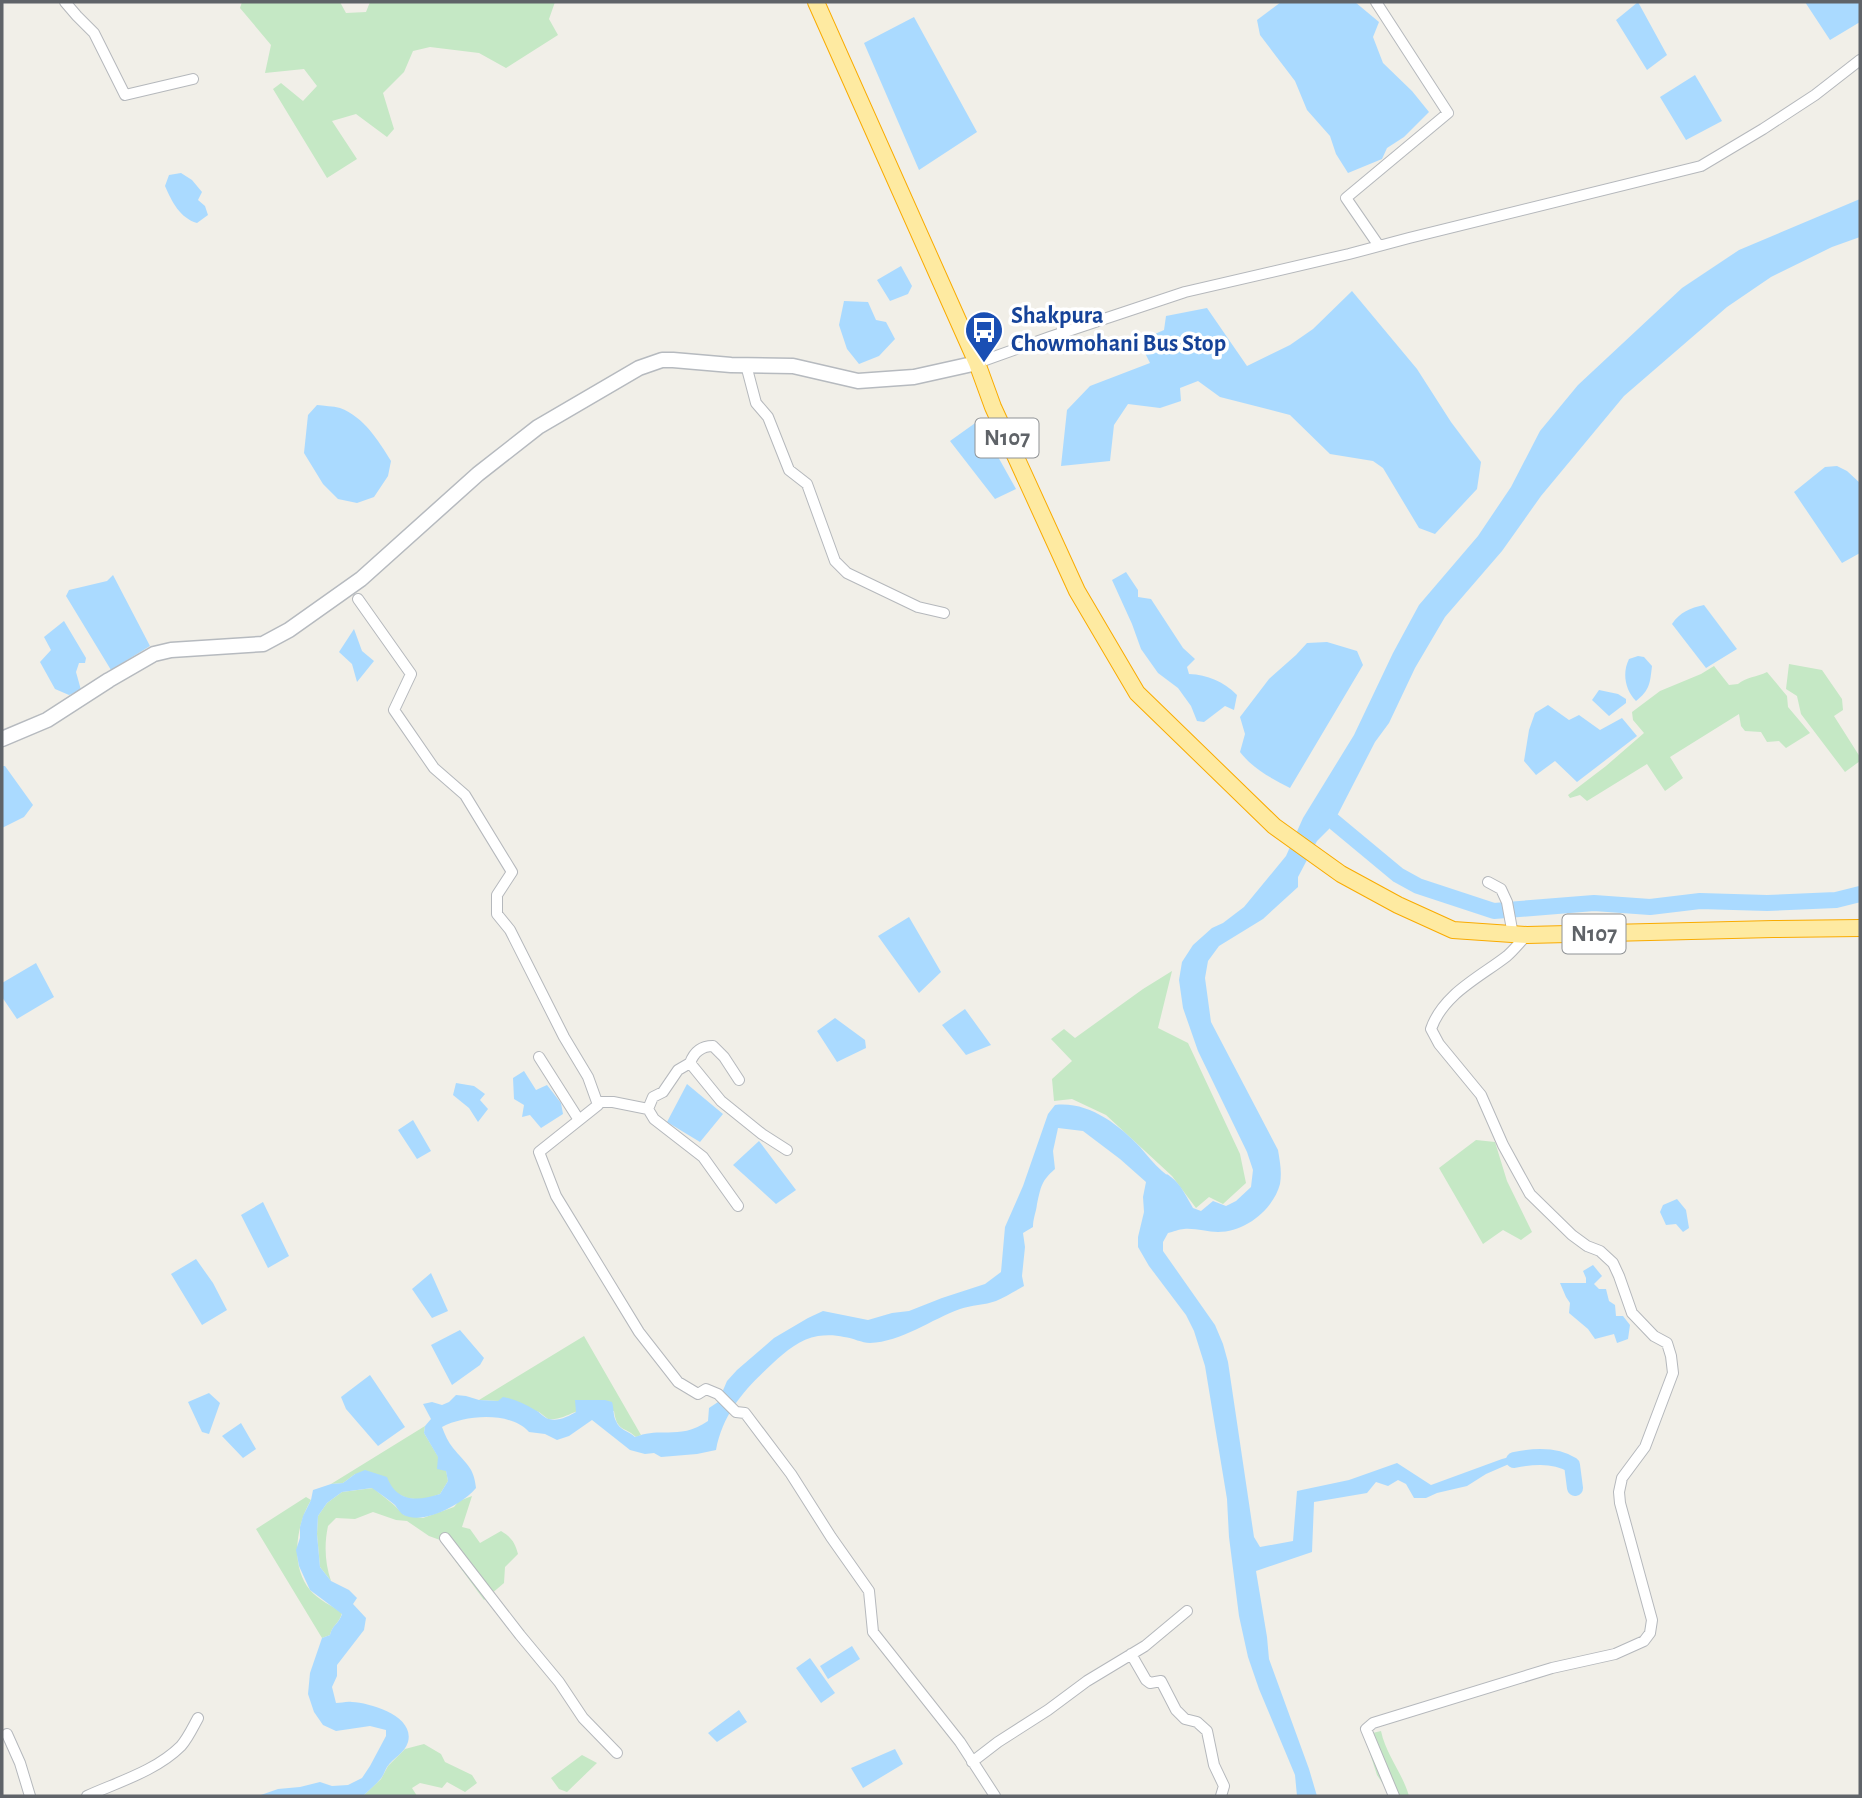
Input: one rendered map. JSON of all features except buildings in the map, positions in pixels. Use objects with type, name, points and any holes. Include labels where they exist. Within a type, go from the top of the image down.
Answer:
[{"type":"highway","name":"N107","points":[[816,2],[977,363],[993,408],[1077,591],[1137,693],[1274,826],[1341,874],[1398,905],[1453,930],[1860,928]]},
{"type":"main road","points":[[2,740],[47,720],[154,654],[263,644],[289,630],[361,579],[478,474],[538,427],[639,368],[662,360],[793,366],[858,381],[914,377],[977,363]]},
{"type":"street","points":[[65,2],[94,33],[125,95],[193,79]]},
{"type":"street","points":[[1376,2],[1448,113],[1346,198],[1379,246]]},
{"type":"street","points":[[977,363],[1185,292],[1702,166],[1763,129],[1860,60]]},
{"type":"street","points":[[746,365],[756,403],[768,417],[789,470],[807,484],[835,561],[847,573],[918,607],[944,613]]},
{"type":"street","points":[[358,599],[411,674],[394,710],[434,768],[465,795],[512,872],[496,895],[497,914],[510,930],[564,1037],[588,1077],[598,1104],[539,1152],[556,1196],[639,1332],[678,1382],[698,1394],[706,1389],[718,1394],[736,1412],[745,1412],[791,1474],[869,1591],[873,1632],[960,1742],[995,1796]]},
{"type":"street","points":[[1394,1796],[1366,1729],[1373,1723],[1552,1668],[1615,1654],[1644,1641],[1650,1633],[1651,1620],[1619,1492],[1622,1478],[1645,1447],[1673,1373],[1667,1343],[1654,1336],[1632,1313],[1613,1263],[1600,1251],[1587,1246],[1572,1235],[1530,1194],[1503,1145],[1481,1095],[1439,1044],[1431,1029],[1451,998],[1510,953],[1517,931],[1501,889],[1488,882]]},
{"type":"street","points":[[648,1109],[653,1097],[663,1092],[678,1070],[690,1063],[693,1054],[704,1046],[713,1046],[739,1080]]},
{"type":"street","points":[[538,1057],[579,1120]]},
{"type":"street","points":[[690,1063],[721,1101],[787,1150]]},
{"type":"street","points":[[597,1102],[613,1102],[648,1109],[654,1119],[703,1157],[738,1206]]},
{"type":"street","points":[[446,1538],[559,1682],[583,1718],[617,1754]]},
{"type":"street","points":[[972,1762],[1087,1681],[1145,1646],[1187,1611]]},
{"type":"street","points":[[1132,1654],[1146,1681],[1161,1681],[1176,1710],[1185,1719],[1197,1723],[1207,1731],[1214,1765],[1224,1786],[1221,1796]]},
{"type":"street","points":[[87,1796],[140,1773],[170,1755],[183,1745],[198,1718]]},
{"type":"street","points":[[7,1734],[20,1763],[30,1796]]},
{"type":"green space","points":[[242,2],[340,2],[346,13],[366,12],[370,2],[555,2],[549,19],[558,35],[506,68],[479,53],[430,47],[413,51],[404,72],[383,93],[394,129],[387,137],[356,114],[332,121],[357,159],[327,178],[273,89],[281,83],[303,101],[317,86],[304,69],[265,73],[271,45],[240,8]]},
{"type":"green space","points":[[1789,664],[1822,670],[1842,699],[1843,710],[1834,716],[1860,757],[1860,761],[1845,772],[1801,714],[1797,696],[1786,689]]},
{"type":"green space","points":[[1714,666],[1729,685],[1767,672],[1787,696],[1788,707],[1810,733],[1786,748],[1779,741],[1767,742],[1761,732],[1745,731],[1741,726],[1739,714],[1670,757],[1683,778],[1665,791],[1647,764],[1587,801],[1580,795],[1570,798],[1568,795],[1644,733],[1633,720],[1632,712],[1660,691]]},
{"type":"green space","points":[[1172,971],[1158,1028],[1188,1043],[1240,1154],[1246,1183],[1223,1204],[1209,1197],[1196,1208],[1172,1176],[1106,1115],[1072,1099],[1054,1101],[1052,1079],[1072,1061],[1051,1039],[1064,1029],[1075,1038]]},
{"type":"green space","points":[[1476,1140],[1495,1142],[1507,1181],[1532,1232],[1521,1240],[1503,1230],[1483,1244],[1439,1168]]},
{"type":"green space","points":[[584,1336],[641,1435],[636,1437],[619,1426],[614,1411],[584,1410],[548,1419],[539,1412],[499,1401],[479,1400]]},
{"type":"green space","points":[[425,1426],[424,1433],[446,1470],[448,1481],[440,1494],[423,1500],[407,1498],[355,1474],[343,1483],[331,1484]]},
{"type":"green space","points":[[373,1488],[404,1515],[423,1518],[454,1507],[459,1501],[472,1496],[462,1527],[470,1529],[480,1543],[501,1531],[512,1540],[517,1550],[518,1554],[505,1567],[504,1583],[484,1600],[440,1540],[407,1521],[373,1512],[355,1519],[336,1518],[328,1526],[326,1554],[331,1581],[320,1567],[318,1516],[327,1503],[342,1492]]},
{"type":"green space","points":[[306,1497],[311,1500],[302,1521],[297,1545],[300,1569],[313,1594],[342,1613],[330,1635],[322,1638],[256,1529]]},
{"type":"green space","points":[[1381,1731],[1409,1796],[1391,1796],[1377,1775],[1364,1735]]},
{"type":"green space","points":[[424,1744],[441,1754],[445,1762],[472,1775],[477,1783],[465,1792],[447,1782],[442,1788],[420,1783],[412,1788],[417,1796],[363,1796],[405,1749]]},
{"type":"green space","points":[[582,1755],[597,1763],[567,1792],[559,1789],[551,1778]]},
{"type":"water","points":[[1281,2],[1355,2],[1379,22],[1373,37],[1383,63],[1429,112],[1404,137],[1387,148],[1382,159],[1348,173],[1336,154],[1330,136],[1307,110],[1295,81],[1260,35],[1257,20]]},
{"type":"water","points":[[1638,2],[1667,55],[1647,70],[1616,20]]},
{"type":"water","points":[[1805,2],[1860,2],[1860,22],[1830,40]]},
{"type":"water","points":[[914,17],[977,132],[919,170],[864,43]]},
{"type":"water","points":[[1695,75],[1722,121],[1686,140],[1660,97]]},
{"type":"water","points":[[181,173],[192,180],[202,192],[198,200],[205,206],[208,215],[197,223],[181,213],[165,186],[169,175]]},
{"type":"water","points":[[1860,199],[1860,237],[1832,247],[1771,277],[1727,307],[1624,396],[1541,496],[1502,551],[1445,617],[1338,814],[1329,829],[1317,841],[1298,877],[1298,887],[1263,919],[1219,946],[1208,961],[1205,978],[1211,1022],[1278,1150],[1280,1184],[1264,1211],[1248,1224],[1228,1231],[1180,1229],[1168,1233],[1163,1242],[1163,1251],[1215,1325],[1223,1344],[1254,1537],[1260,1547],[1293,1541],[1297,1491],[1349,1480],[1397,1463],[1431,1485],[1532,1451],[1535,1461],[1509,1464],[1467,1486],[1426,1498],[1414,1498],[1406,1484],[1398,1480],[1388,1486],[1376,1482],[1367,1493],[1314,1502],[1312,1552],[1256,1571],[1269,1659],[1317,1796],[1297,1796],[1295,1775],[1248,1657],[1239,1616],[1227,1499],[1205,1366],[1186,1315],[1138,1247],[1146,1182],[1083,1131],[1058,1128],[1053,1151],[1055,1169],[1042,1185],[1033,1227],[1023,1233],[1024,1286],[996,1301],[960,1309],[882,1342],[867,1343],[828,1335],[799,1343],[783,1354],[745,1391],[724,1424],[716,1450],[661,1457],[654,1453],[645,1454],[630,1450],[592,1420],[569,1436],[557,1440],[545,1434],[529,1432],[511,1421],[475,1418],[442,1427],[450,1443],[471,1470],[476,1488],[453,1506],[420,1518],[410,1517],[402,1514],[395,1505],[372,1488],[342,1492],[327,1503],[318,1516],[320,1567],[331,1581],[349,1590],[357,1598],[353,1604],[366,1618],[364,1630],[337,1665],[337,1676],[332,1687],[336,1703],[360,1703],[390,1713],[405,1725],[408,1742],[380,1780],[363,1796],[258,1796],[278,1789],[320,1782],[332,1786],[348,1785],[362,1778],[386,1736],[386,1730],[370,1726],[336,1731],[323,1725],[314,1712],[308,1694],[310,1673],[322,1638],[330,1635],[342,1614],[310,1590],[299,1566],[296,1550],[303,1516],[313,1490],[343,1483],[365,1470],[387,1477],[396,1492],[402,1496],[416,1499],[440,1494],[448,1481],[446,1471],[437,1469],[438,1457],[424,1433],[425,1426],[431,1419],[423,1404],[432,1402],[442,1405],[456,1395],[498,1401],[503,1397],[556,1420],[576,1412],[575,1400],[605,1400],[612,1402],[619,1426],[635,1437],[698,1427],[708,1421],[709,1408],[718,1402],[727,1381],[737,1370],[774,1338],[808,1318],[823,1311],[868,1320],[909,1311],[985,1284],[1001,1272],[1005,1227],[1023,1186],[1048,1114],[1055,1105],[1091,1110],[1112,1123],[1175,1180],[1193,1208],[1201,1211],[1213,1201],[1226,1206],[1251,1187],[1253,1170],[1247,1152],[1198,1051],[1183,1008],[1179,980],[1182,962],[1193,945],[1212,928],[1244,907],[1286,856],[1303,818],[1354,735],[1419,605],[1478,536],[1511,487],[1540,431],[1578,385],[1682,288],[1739,250]]},
{"type":"water","points":[[901,266],[912,286],[908,294],[890,301],[877,280]]},
{"type":"water","points":[[1352,291],[1417,369],[1481,462],[1477,489],[1435,534],[1419,528],[1383,468],[1373,461],[1330,454],[1290,415],[1220,397],[1198,381],[1180,388],[1181,401],[1160,408],[1128,404],[1114,425],[1110,461],[1061,466],[1067,410],[1090,386],[1150,363],[1139,341],[1164,330],[1166,316],[1207,308],[1247,366],[1290,345],[1313,329]]},
{"type":"water","points":[[844,301],[868,302],[876,320],[886,322],[895,339],[879,356],[859,364],[847,349],[839,325]]},
{"type":"water","points":[[317,405],[340,408],[356,417],[375,437],[391,461],[388,476],[374,497],[357,503],[338,499],[323,484],[304,453],[308,415]]},
{"type":"water","points":[[978,421],[1016,489],[995,499],[950,441]]},
{"type":"water","points":[[1837,466],[1860,483],[1860,553],[1842,563],[1794,492],[1825,467]]},
{"type":"water","points":[[1126,572],[1138,590],[1138,597],[1151,599],[1183,648],[1195,659],[1187,667],[1189,674],[1215,680],[1232,690],[1237,695],[1234,710],[1225,706],[1204,722],[1197,721],[1191,706],[1178,688],[1158,673],[1141,649],[1112,580]]},
{"type":"water","points":[[113,575],[150,646],[111,670],[66,596],[69,590],[107,581]]},
{"type":"water","points":[[1704,605],[1737,649],[1706,668],[1672,624],[1686,611]]},
{"type":"water","points":[[64,621],[86,658],[85,663],[79,663],[76,672],[81,690],[69,695],[55,689],[40,662],[51,650],[44,637]]},
{"type":"water","points":[[354,629],[362,651],[374,661],[357,682],[352,664],[339,652]]},
{"type":"water","points":[[1327,642],[1357,651],[1363,665],[1290,788],[1269,777],[1240,752],[1245,734],[1240,717],[1269,679],[1307,643]]},
{"type":"water","points":[[1644,657],[1652,666],[1648,686],[1636,701],[1629,692],[1625,676],[1629,659]]},
{"type":"water","points":[[1599,690],[1618,694],[1626,699],[1626,703],[1609,716],[1592,700]]},
{"type":"water","points":[[1548,705],[1569,720],[1579,715],[1600,730],[1622,718],[1637,736],[1577,782],[1555,761],[1536,775],[1524,761],[1529,730],[1535,713]]},
{"type":"water","points":[[2,766],[5,766],[33,805],[24,817],[2,828]]},
{"type":"water","points":[[909,917],[941,972],[919,993],[878,936]]},
{"type":"water","points":[[36,963],[54,997],[17,1019],[2,997],[2,983]]},
{"type":"water","points":[[965,1009],[991,1045],[966,1055],[942,1025]]},
{"type":"water","points":[[835,1018],[865,1040],[866,1048],[837,1062],[817,1031]]},
{"type":"water","points":[[524,1071],[536,1090],[547,1085],[561,1103],[563,1114],[541,1128],[530,1115],[522,1117],[524,1105],[514,1099],[513,1078]]},
{"type":"water","points":[[456,1083],[474,1086],[485,1094],[480,1100],[488,1109],[478,1122],[469,1108],[453,1095]]},
{"type":"water","points":[[687,1084],[723,1114],[700,1142],[667,1122]]},
{"type":"water","points":[[413,1120],[431,1151],[417,1159],[398,1130]]},
{"type":"water","points":[[759,1141],[796,1190],[776,1204],[733,1165]]},
{"type":"water","points":[[1677,1199],[1686,1210],[1689,1228],[1683,1232],[1676,1224],[1666,1225],[1660,1212],[1663,1205]]},
{"type":"water","points":[[263,1202],[289,1256],[268,1268],[241,1215]]},
{"type":"water","points":[[196,1259],[227,1310],[202,1325],[171,1274]]},
{"type":"water","points":[[1593,1265],[1602,1276],[1594,1284],[1599,1289],[1606,1289],[1609,1301],[1615,1305],[1616,1316],[1623,1316],[1630,1325],[1628,1339],[1617,1343],[1614,1334],[1595,1339],[1588,1329],[1569,1313],[1570,1303],[1560,1283],[1586,1283],[1583,1271]]},
{"type":"water","points":[[431,1273],[448,1311],[432,1318],[412,1289]]},
{"type":"water","points":[[460,1330],[484,1358],[480,1365],[452,1385],[431,1345]]},
{"type":"water","points":[[370,1375],[405,1427],[378,1446],[346,1409],[341,1397]]},
{"type":"water","points":[[209,1393],[220,1403],[209,1434],[202,1432],[188,1402]]},
{"type":"water","points":[[241,1423],[256,1449],[243,1458],[222,1436]]},
{"type":"water","points":[[852,1646],[860,1659],[828,1679],[820,1666]]},
{"type":"water","points":[[810,1658],[835,1693],[821,1703],[796,1668]]},
{"type":"water","points":[[739,1710],[747,1722],[717,1742],[708,1733]]},
{"type":"water","points":[[895,1749],[903,1764],[863,1788],[851,1768]]},
{"type":"waterway","points":[[1326,819],[1333,821],[1398,875],[1418,886],[1494,911],[1594,903],[1650,907],[1700,901],[1767,903],[1836,900],[1860,894]]},
{"type":"waterway","points":[[1514,1460],[1544,1457],[1565,1461],[1572,1465],[1575,1488]]},
{"type":"place","name":"Shakpura Chowmohani Bus Stop","points":[[984,364]]}]
